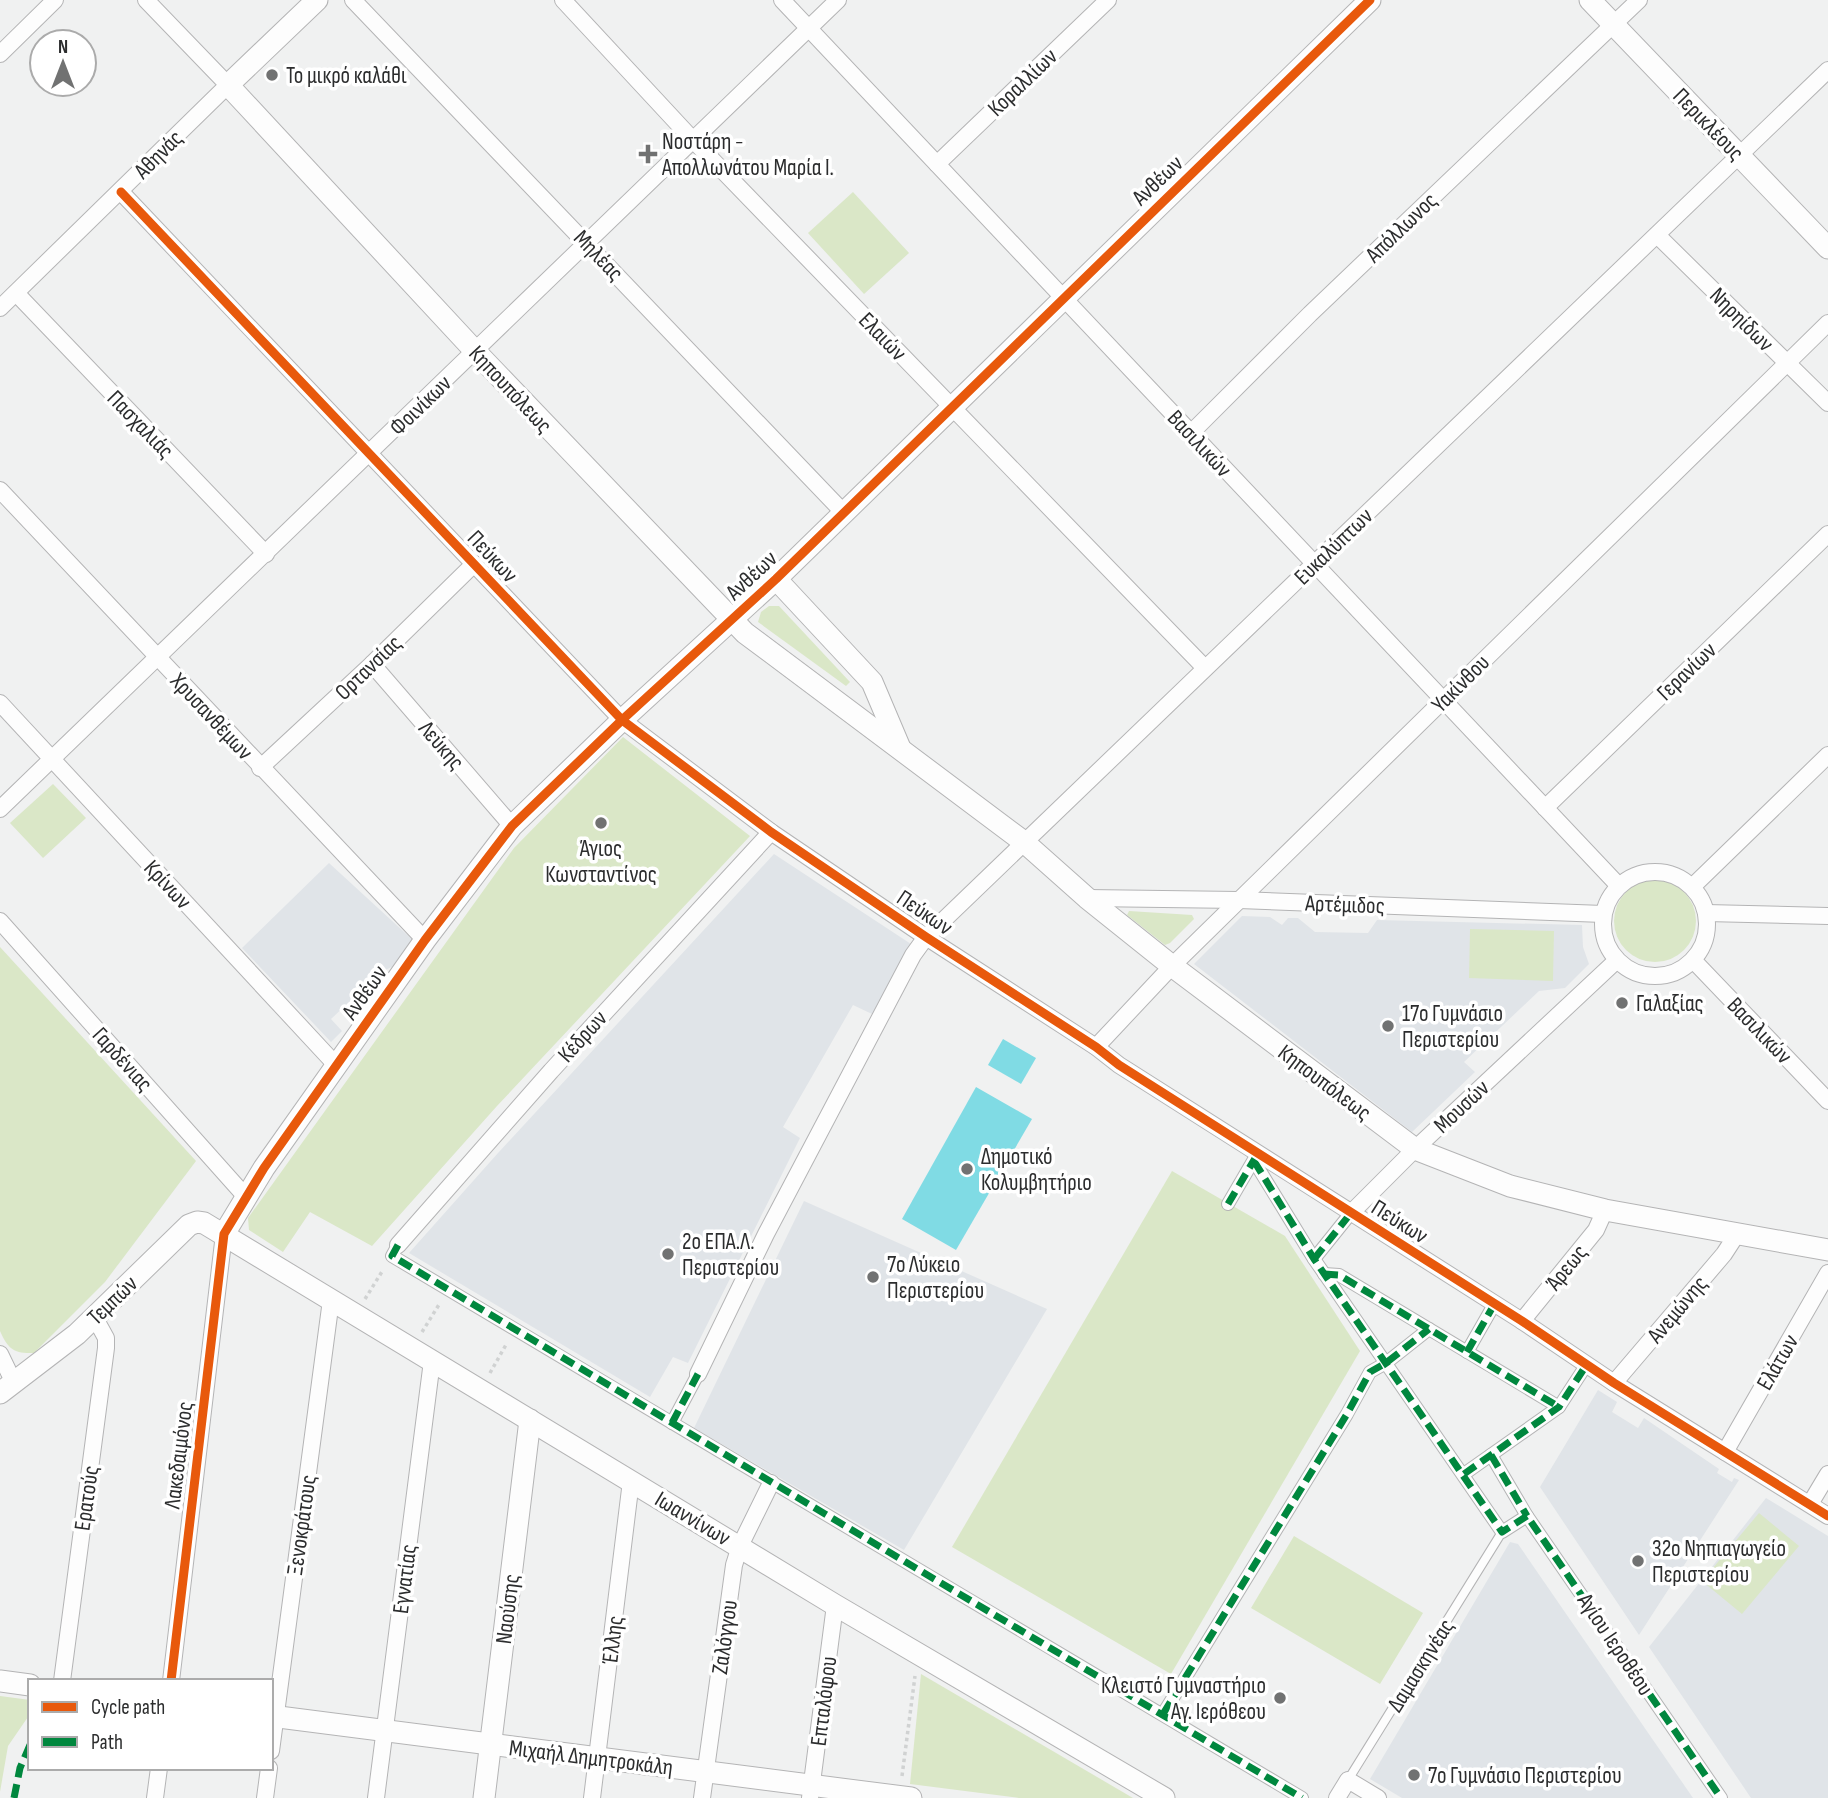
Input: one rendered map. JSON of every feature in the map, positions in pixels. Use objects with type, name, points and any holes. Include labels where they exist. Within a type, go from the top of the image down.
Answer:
[{"type":"street","points":[[0,54],[55,0]]},
{"type":"street","name":"Κηπουπόλεως","points":[[146,0],[475,351],[745,633],[1024,842],[1087,898],[1172,966],[1415,1149],[1510,1186],[1605,1210],[1828,1251]]},
{"type":"street","name":"Αθηνάς","points":[[0,308],[317,0]]},
{"type":"street","name":"Μηλέας","points":[[352,0],[844,512]]},
{"type":"street","name":"Ελαιών","points":[[563,0],[694,140],[1205,668]]},
{"type":"street","name":"Βασιλικών","points":[[782,0],[1619,886]]},
{"type":"street","name":"Φοινίκων","points":[[0,809],[838,0]]},
{"type":"street","name":"Κοραλλίων","points":[[937,164],[1108,0]]},
{"type":"street","name":"Ανθέων","points":[[224,1234],[264,1168],[425,940],[512,826],[622,720],[776,579],[1370,0]]},
{"type":"street","name":"Περικλέους","points":[[1590,0],[1828,248]]},
{"type":"street","name":"Απόλλωνος","points":[[1191,433],[1310,314],[1639,0]]},
{"type":"street","name":"Ευκαλύπτων","points":[[698,1374],[808,1153],[913,955],[926,937],[1828,69]]},
{"type":"street","name":"Πεύκων","points":[[121,192],[622,720],[771,832],[1096,1047],[1256,1157],[1495,1303],[1614,1383],[1828,1516]]},
{"type":"street","name":"Νηρηίδων","points":[[1657,235],[1828,403]]},
{"type":"street","name":"Πασχαλιάς","points":[[16,293],[266,554]]},
{"type":"street","name":"Υακίνθου","points":[[1096,1047],[1172,966],[1828,323]]},
{"type":"street","name":"Χρυσανθέμων","points":[[0,490],[425,940]]},
{"type":"street","name":"Γερανίων","points":[[1545,808],[1828,534]]},
{"type":"street","name":"Ορτανσίας","points":[[260,768],[474,564]]},
{"type":"street","points":[[776,579],[872,682],[901,750]]},
{"type":"street","name":"Λεύκης","points":[[372,664],[512,826]]},
{"type":"street","name":"Κρίνων","points":[[0,703],[337,1065]]},
{"type":"street","points":[[1692,887],[1828,755]]},
{"type":"street","name":"Κέδρων","points":[[395,1251],[560,1061],[771,832]]},
{"type":"street","points":[[1647,873],[1664,873],[1679,878],[1692,887],[1701,899],[1706,913],[1705,938],[1693,960],[1669,974],[1655,976],[1628,969],[1617,960],[1605,939],[1604,914],[1609,899],[1619,886],[1632,877],[1647,873]]},
{"type":"street","name":"Αρτέμιδος","points":[[1087,898],[1239,900],[1604,914]]},
{"type":"street","points":[[1706,913],[1828,916]]},
{"type":"street","name":"Γαρδένιας","points":[[0,921],[246,1198]]},
{"type":"street","name":"Μουσών","points":[[1314,1259],[1350,1213],[1617,960]]},
{"type":"street","name":"Βασιλικών","points":[[1693,960],[1828,1101]]},
{"type":"street","points":[[1228,1204],[1256,1157],[1324,1275],[1502,1532],[1527,1516]]},
{"type":"street","name":"Άρεως","points":[[1522,1321],[1596,1230],[1605,1210]]},
{"type":"street","name":"Τεμπών","points":[[7,1388],[95,1318],[189,1225],[200,1222],[224,1234]]},
{"type":"street","name":"Ιωαννίνων","points":[[224,1234],[835,1605],[1164,1798]]},
{"type":"street","name":"Λακεδαιμόνος","points":[[171,1679],[224,1234]]},
{"type":"street","name":"Ανεμώνης","points":[[1614,1383],[1724,1254],[1737,1234]]},
{"type":"street","points":[[395,1251],[448,1289],[1302,1798]]},
{"type":"street","name":"Ελάτων","points":[[1725,1452],[1828,1272]]},
{"type":"street","points":[[1324,1275],[1339,1275],[1559,1407]]},
{"type":"street","name":"Ξενοκράτους","points":[[274,1716],[331,1300]]},
{"type":"street","points":[[1467,1352],[1495,1303]]},
{"type":"street","name":"Ερατούς","points":[[62,1679],[106,1348],[106,1338],[95,1318]]},
{"type":"street","points":[[1163,1714],[1370,1372],[1386,1363],[1429,1329]]},
{"type":"street","points":[[0,1354],[7,1388]]},
{"type":"street","name":"Εγνατίας","points":[[376,1798],[432,1361]]},
{"type":"street","points":[[1464,1474],[1559,1407],[1587,1364]]},
{"type":"street","points":[[672,1423],[698,1374]]},
{"type":"street","name":"Ναούσης","points":[[484,1798],[530,1420]]},
{"type":"street","name":"Αγίου Ιεροθέου","points":[[1491,1455],[1527,1516],[1721,1798]]},
{"type":"street","points":[[1810,1504],[1828,1474]]},
{"type":"street","name":"Έλλης","points":[[592,1798],[631,1481]]},
{"type":"street","name":"Ζαλόγγου","points":[[702,1798],[734,1565],[740,1546],[771,1483]]},
{"type":"street","name":"Επταλόφου","points":[[811,1792],[835,1605]]},
{"type":"street","points":[[0,1681],[28,1685]]},
{"type":"street","name":"Μιχαήλ Δημητροκάλη","points":[[274,1716],[705,1772],[811,1792],[905,1797]]},
{"type":"street","points":[[155,1798],[159,1770]]},
{"type":"street","points":[[265,1798],[269,1770]]},
{"type":"street","points":[[1348,1780],[1378,1798]]},
{"type":"street","name":"Δαμασκηνέας","points":[[1337,1798],[1348,1780]]},
{"type":"lane","name":"Δαμασκηνέας","points":[[1348,1780],[1502,1532]]},
{"type":"path","points":[[355,1314],[395,1251]]},
{"type":"path","points":[[412,1349],[448,1289]]},
{"type":"path","points":[[481,1391],[515,1329]]},
{"type":"path","points":[[905,1797],[913,1692]]},
{"type":"shaded area","points":[[774,854],[911,944],[872,1014],[853,1005],[783,1127],[800,1138],[688,1363],[673,1357],[650,1397],[409,1253]]},
{"type":"shaded area","points":[[329,863],[415,942],[394,966],[370,983],[369,993],[363,989],[331,1019],[342,1031],[331,1042],[242,948]]},
{"type":"shaded area","name":"17ο Γυμνάσιο Περιστερίου","points":[[1242,916],[1270,917],[1282,925],[1288,918],[1298,918],[1315,932],[1368,933],[1377,920],[1582,925],[1583,947],[1589,964],[1565,988],[1539,991],[1464,1062],[1475,1072],[1412,1132],[1194,964]]},
{"type":"shaded area","points":[[804,1201],[1047,1309],[904,1550],[694,1428]]},
{"type":"shaded area","name":"32ο Νηπιαγωγείο Περιστερίου","points":[[1598,1390],[1617,1402],[1612,1412],[1638,1428],[1644,1418],[1719,1469],[1717,1473],[1732,1482],[1734,1478],[1739,1480],[1639,1635],[1540,1487]]},
{"type":"shaded area","points":[[1766,1498],[1828,1536],[1828,1798],[1751,1798],[1649,1647]]},
{"type":"shaded area","points":[[1510,1542],[1518,1544],[1693,1798],[1402,1798],[1370,1779]]},
{"type":"green space","points":[[853,192],[909,253],[864,294],[808,233]]},
{"type":"green space","points":[[769,606],[779,606],[850,682],[846,686],[758,622],[761,612]]},
{"type":"green space","points":[[623,737],[750,836],[497,1106],[372,1246],[310,1212],[283,1252],[249,1230],[248,1218],[514,848]]},
{"type":"green space","points":[[53,784],[86,818],[43,858],[10,823]]},
{"type":"green space","points":[[1655,880],[1671,884],[1684,892],[1692,905],[1696,921],[1692,937],[1684,950],[1671,958],[1655,962],[1639,958],[1626,950],[1618,937],[1614,921],[1618,905],[1626,892],[1639,884]]},
{"type":"green space","points":[[1129,911],[1192,915],[1194,919],[1165,945],[1127,915]]},
{"type":"green space","points":[[1470,929],[1554,931],[1553,981],[1469,978]]},
{"type":"green space","points":[[0,947],[196,1161],[105,1282],[34,1353],[21,1353],[12,1349],[0,1331]]},
{"type":"green space","points":[[1172,1171],[1285,1236],[1360,1351],[1171,1674],[952,1547]]},
{"type":"green space","points":[[1759,1513],[1799,1546],[1742,1614],[1702,1581]]},
{"type":"green space","points":[[1294,1536],[1423,1613],[1380,1684],[1251,1608]]},
{"type":"green space","points":[[921,1674],[1133,1798],[1019,1798],[910,1784]]},
{"type":"green space","points":[[0,1696],[28,1700],[28,1717],[8,1746],[0,1792]]},
{"type":"water","points":[[1003,1039],[1036,1058],[1021,1084],[988,1065]]},
{"type":"water","name":"Δημοτικό Κολυμβητήριο","points":[[976,1087],[1032,1119],[956,1250],[902,1219]]},
{"type":"marked path","points":[[1228,1204],[1257,1155]]},
{"type":"marked path","points":[[1254,1161],[1314,1259],[1502,1532],[1527,1516],[1721,1798]]},
{"type":"marked path","points":[[1314,1259],[1351,1213]]},
{"type":"marked path","points":[[398,1245],[392,1256],[1302,1798]]},
{"type":"marked path","points":[[1324,1274],[1339,1275],[1559,1407]]},
{"type":"marked path","points":[[1467,1352],[1495,1303]]},
{"type":"marked path","points":[[1163,1714],[1370,1372],[1386,1363],[1429,1329]]},
{"type":"marked path","points":[[1464,1474],[1559,1407],[1587,1364]]},
{"type":"marked path","points":[[672,1423],[698,1374]]},
{"type":"marked path","points":[[1491,1455],[1527,1516]]},
{"type":"marked path","points":[[14,1798],[20,1768],[28,1750]]},
{"type":"cycle path","points":[[171,1679],[224,1234],[264,1168],[425,940],[512,826],[622,720],[776,579],[1370,0]]},
{"type":"cycle path","points":[[121,192],[622,720],[771,832],[1096,1047],[1119,1065],[1522,1321],[1614,1383],[1828,1516]]},
{"type":"place","name":"Το μικρό καλάθι","points":[[272,75]]},
{"type":"place","name":"Νοστάρη - Απολλωνάτου Μαρία Ι.","points":[[648,154]]},
{"type":"place","name":"Άγιος Κωνσταντίνος","points":[[601,823]]},
{"type":"place","name":"Γαλαξίας","points":[[1622,1003]]},
{"type":"place","name":"17ο Γυμνάσιο Περιστερίου","points":[[1388,1026]]},
{"type":"place","name":"Δημοτικό Κολυμβητήριο","points":[[967,1169]]},
{"type":"place","name":"2ο ΕΠΑ.Λ. Περιστερίου","points":[[668,1254]]},
{"type":"place","name":"7ο Λύκειο Περιστερίου","points":[[873,1277]]},
{"type":"place","name":"32ο Νηπιαγωγείο Περιστερίου","points":[[1638,1561]]},
{"type":"place","name":"Κλειστό Γυμναστήριο Αγ. Ιερόθεου","points":[[1280,1698]]},
{"type":"place","name":"7ο Γυμνάσιο Περιστερίου","points":[[1414,1775]]}]
